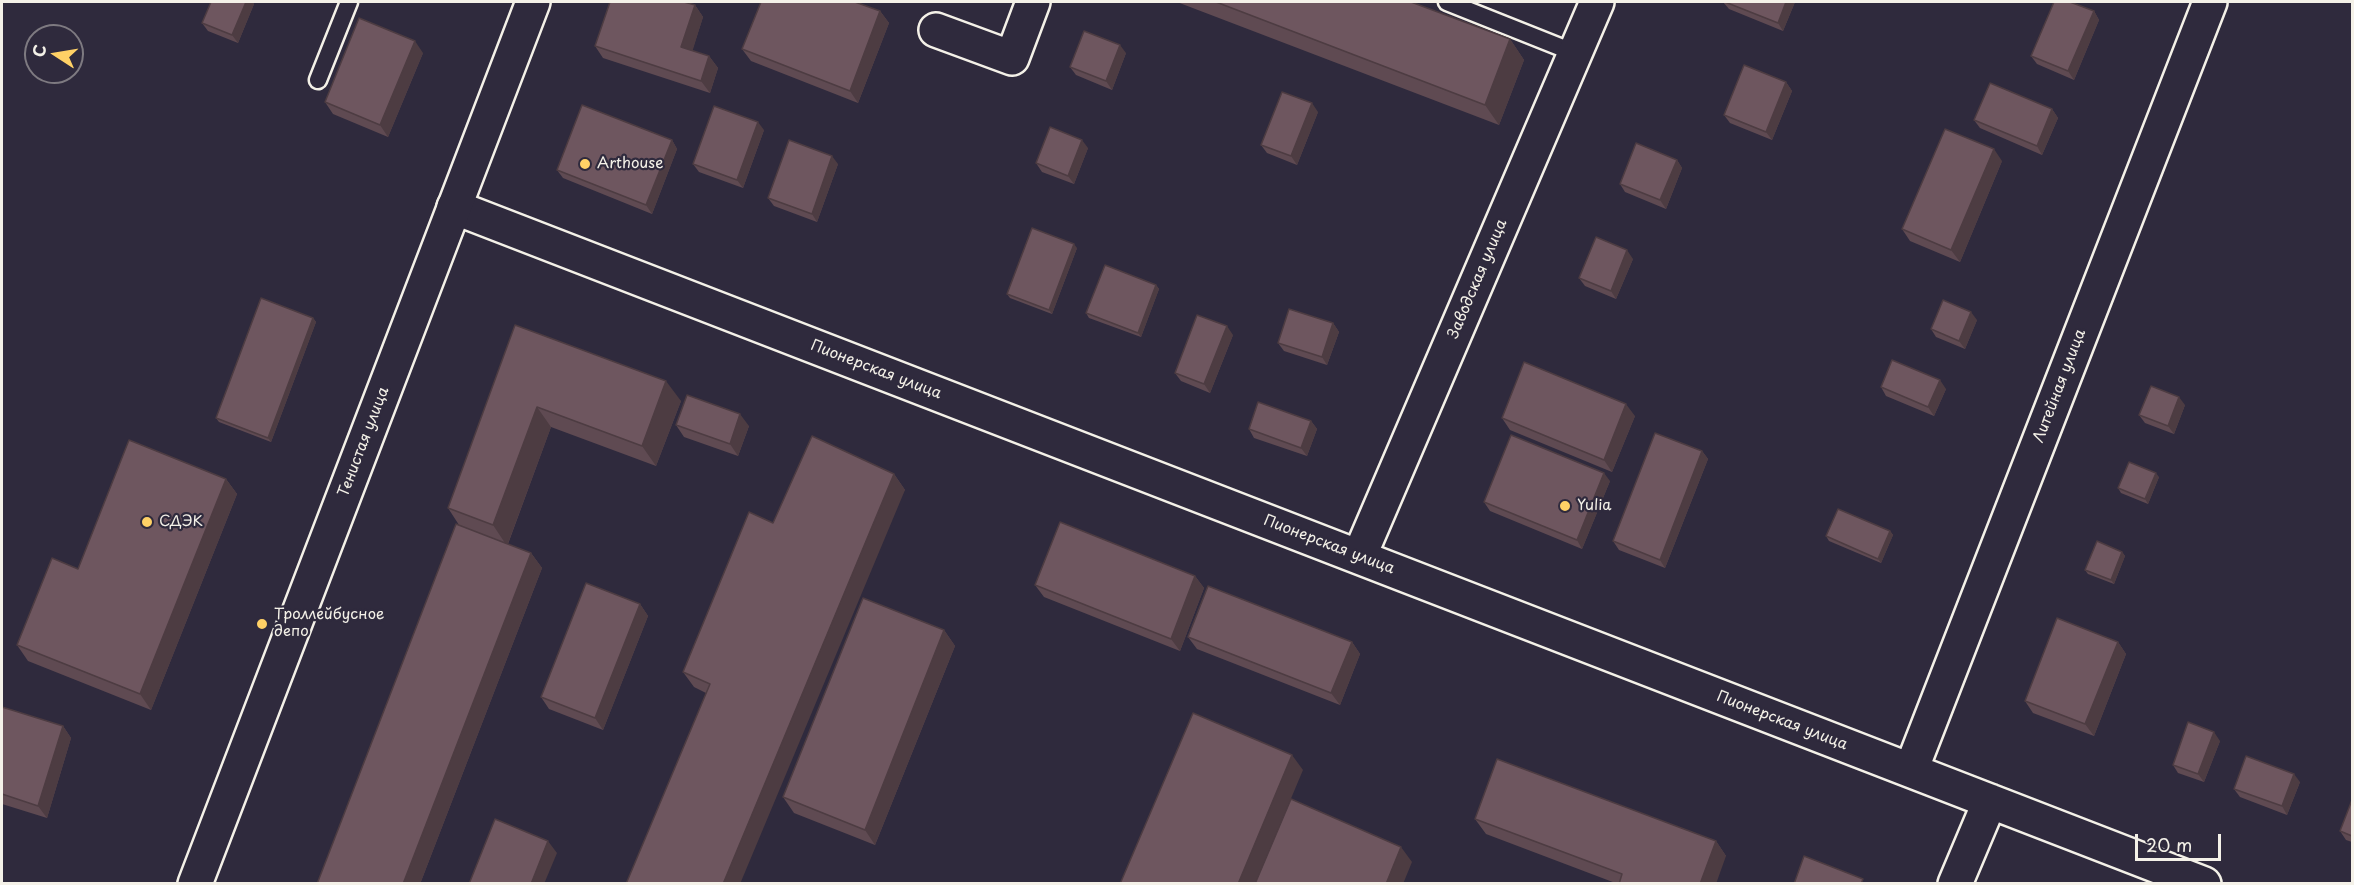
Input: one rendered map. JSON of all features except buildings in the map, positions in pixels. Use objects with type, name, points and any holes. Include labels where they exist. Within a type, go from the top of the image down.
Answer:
[{"type":"street","name":"Тенистая улица","points":[[195,884],[533,2]]},
{"type":"street","points":[[936,30],[1012,58],[1033,2]]},
{"type":"street","name":"Заводская улица","points":[[1359,557],[1597,2]]},
{"type":"street","name":"Литейная улица","points":[[1911,770],[2210,2]]},
{"type":"street","name":"Пионерская улица","points":[[454,207],[2204,884]]},
{"type":"street","points":[[1955,884],[1990,801]]},
{"type":"lane","points":[[318,80],[349,2]]},
{"type":"lane","points":[[1447,2],[1575,53]]},
{"type":"place","name":"Arthouse","points":[[585,164]]},
{"type":"place","name":"Yulia","points":[[1565,506]]},
{"type":"place","name":"СДЭК","points":[[147,522]]},
{"type":"place","name":"Троллейбусное депо","points":[[262,624]]}]
